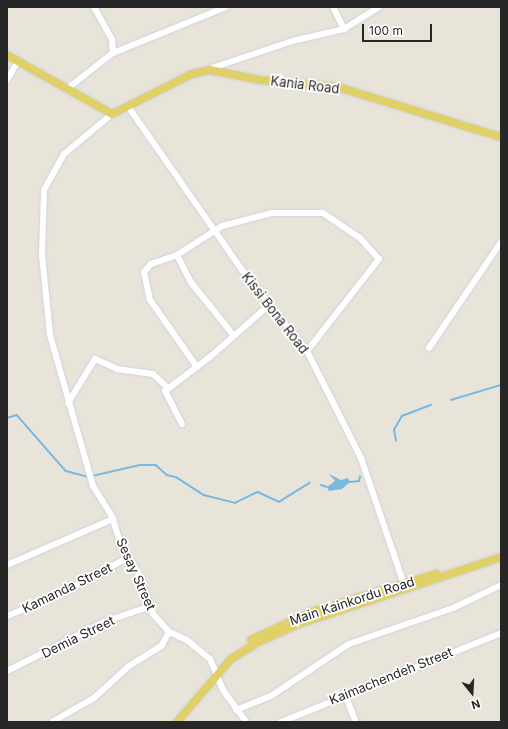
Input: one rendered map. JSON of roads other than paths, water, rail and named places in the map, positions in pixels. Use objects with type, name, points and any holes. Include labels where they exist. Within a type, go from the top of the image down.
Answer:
[{"type":"main road","points":[[7,55],[17,63],[68,88],[112,114],[127,105],[205,71]]},
{"type":"main road","name":"Kania Road","points":[[205,71],[338,88],[501,137]]},
{"type":"main road","name":"Main Kainkordu Road","points":[[394,591],[404,584],[441,576],[501,552]]},
{"type":"main road","points":[[177,722],[214,675],[245,649],[312,616],[501,557]]},
{"type":"street","points":[[94,7],[112,39],[113,53]]},
{"type":"street","points":[[68,88],[113,53],[226,7]]},
{"type":"street","points":[[333,7],[344,29]]},
{"type":"street","points":[[205,71],[236,58],[344,29],[379,7]]},
{"type":"street","points":[[7,80],[17,63]]},
{"type":"street","name":"Kissi Bona Road","points":[[127,105],[186,185],[213,230],[269,305],[307,351],[355,444],[404,584]]},
{"type":"street","name":"Sesay Street","points":[[112,114],[63,156],[49,177],[42,200],[42,255],[48,318],[68,403],[92,477],[113,519],[127,558],[138,572],[151,606],[169,632]]},
{"type":"street","points":[[197,367],[150,300],[142,276],[148,268],[177,255],[213,230],[272,212],[316,212],[336,219],[379,259],[307,351]]},
{"type":"street","points":[[429,348],[501,242]]},
{"type":"street","points":[[177,255],[190,281],[234,336]]},
{"type":"street","points":[[182,424],[166,398],[168,388],[197,367],[269,305]]},
{"type":"street","points":[[68,403],[95,359],[117,368],[153,374],[168,388]]},
{"type":"street","points":[[7,565],[113,519]]},
{"type":"street","name":"Kamanda Street","points":[[7,616],[63,593],[127,558]]},
{"type":"street","points":[[236,710],[271,696],[349,644],[453,608],[501,585]]},
{"type":"street","name":"Demia Street","points":[[7,671],[98,625],[151,606]]},
{"type":"street","points":[[52,722],[94,698],[129,666],[162,645],[169,632],[187,640],[210,659],[214,675],[236,710],[246,722]]},
{"type":"street","name":"Kaimachendeh Street","points":[[281,722],[345,694],[501,633]]},
{"type":"street","points":[[345,694],[356,722]]},
{"type":"water","points":[[329,474],[341,480],[348,478],[350,482],[342,489],[329,491],[327,487],[335,481]]},
{"type":"waterway","points":[[451,400],[501,385]]},
{"type":"waterway","points":[[396,441],[394,430],[402,416],[431,405]]},
{"type":"waterway","points":[[7,418],[17,415],[66,471],[89,477]]},
{"type":"waterway","points":[[92,476],[140,465],[156,465],[167,475],[176,477],[204,495],[235,503],[258,492],[279,502],[310,483]]},
{"type":"waterway","points":[[350,482],[359,481],[360,477]]},
{"type":"waterway","points":[[321,485],[327,487]]}]
